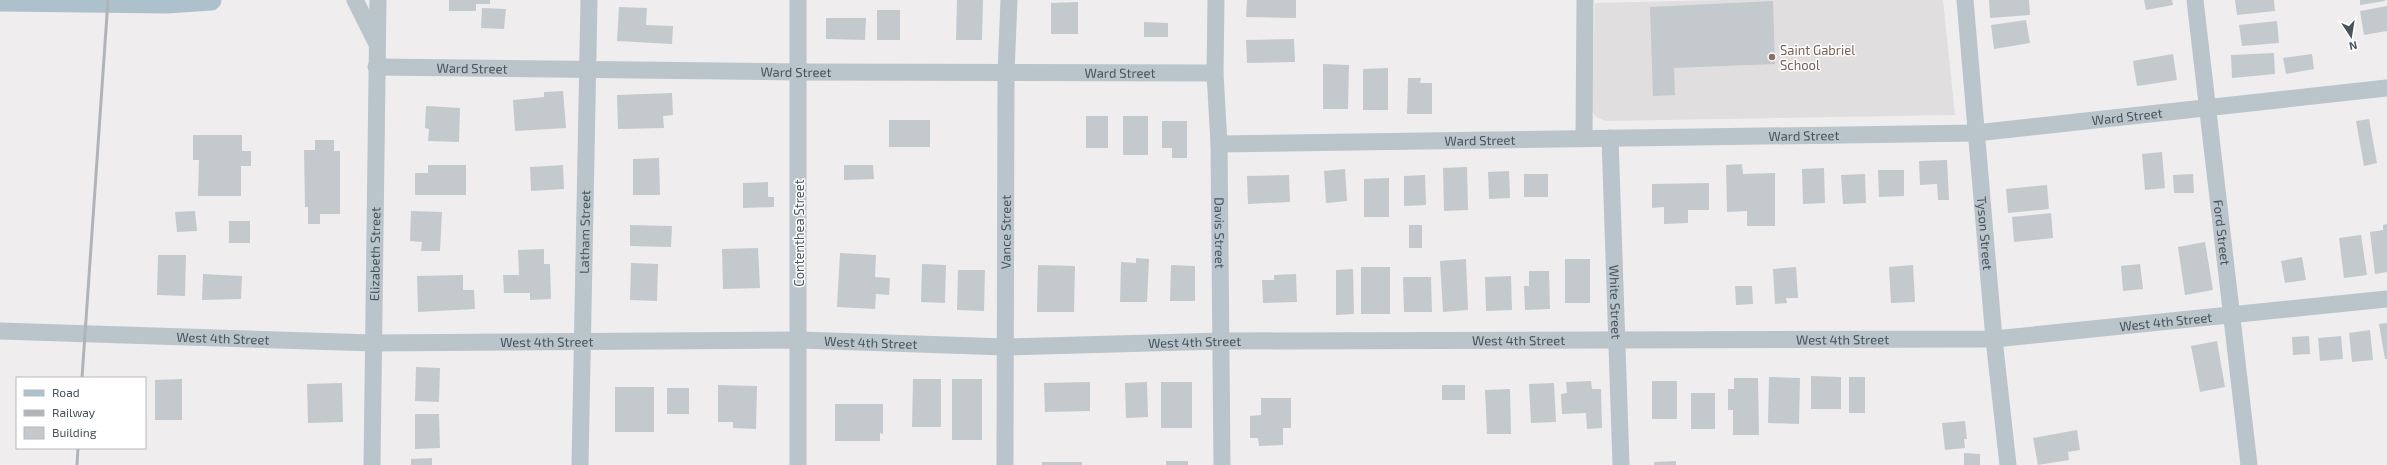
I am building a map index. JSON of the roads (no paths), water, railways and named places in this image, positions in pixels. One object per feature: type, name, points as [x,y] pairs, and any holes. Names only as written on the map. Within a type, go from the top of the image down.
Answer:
[{"type":"main road","points":[[0,1],[167,3],[211,0]]},
{"type":"street","name":"Elizabeth Street","points":[[355,0],[377,44]]},
{"type":"street","name":"Elizabeth Street","points":[[372,465],[378,0]]},
{"type":"street","name":"Latham Street","points":[[580,465],[589,68],[589,0]]},
{"type":"street","name":"Contenthea Street","points":[[798,0],[800,340],[798,465]]},
{"type":"street","name":"Vance Street","points":[[1005,465],[1006,73],[1009,0]]},
{"type":"street","name":"Davis Street","points":[[1216,0],[1215,73],[1219,144],[1222,465]]},
{"type":"street","points":[[1584,137],[1585,0]]},
{"type":"street","name":"Tyson Street","points":[[1965,0],[1994,339],[2008,465]]},
{"type":"street","name":"Ford Street","points":[[2195,0],[2209,108],[2248,465]]},
{"type":"street","name":"Ward Street","points":[[376,67],[589,68],[799,72],[1215,73]]},
{"type":"street","name":"Ward Street","points":[[1219,144],[1584,137],[1610,138],[1976,133],[2387,88]]},
{"type":"street","name":"White Street","points":[[1610,138],[1621,465]]},
{"type":"street","name":"West 4th Street","points":[[0,330],[373,343],[800,340],[1006,347],[1222,341],[1994,339],[2232,316],[2387,298]]},
{"type":"railway","points":[[82,377],[108,0]]},
{"type":"railway","points":[[77,465],[78,449]]},
{"type":"place","name":"Saint Gabriel School","points":[[1772,57]]}]
